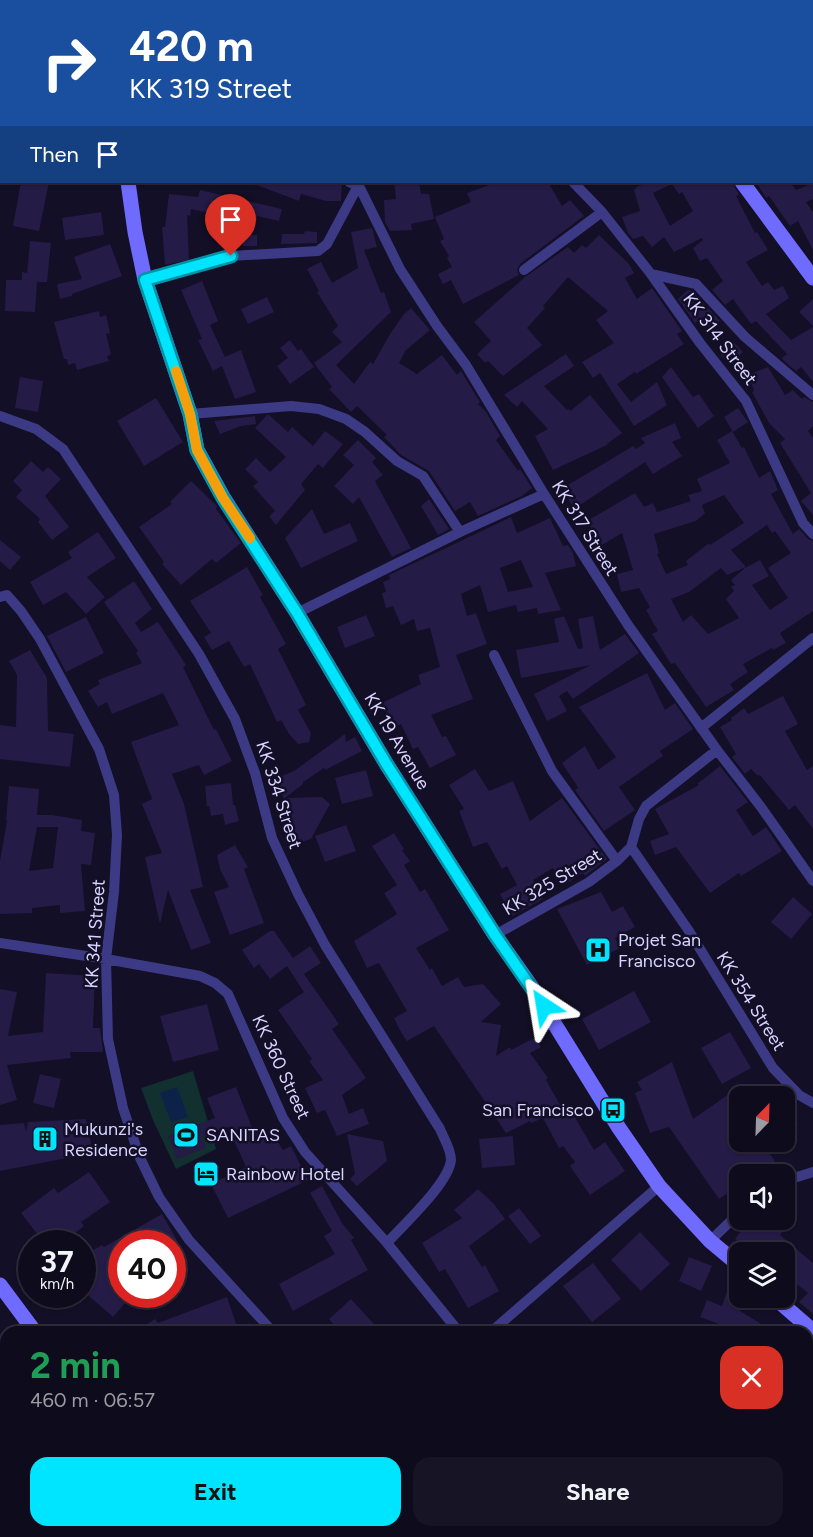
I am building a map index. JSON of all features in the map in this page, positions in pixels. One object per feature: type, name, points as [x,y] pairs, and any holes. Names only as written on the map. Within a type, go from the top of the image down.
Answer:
[{"type":"street","name":"KK 19 Avenue","points":[[128,183],[145,280],[190,414],[197,450],[223,498],[297,613],[387,765],[495,935],[531,986],[619,1128],[659,1186],[710,1240],[729,1256]]},
{"type":"street","points":[[145,280],[231,256],[318,251],[327,244],[356,183]]},
{"type":"street","name":"KK 317 Street","points":[[356,183],[400,269],[437,326],[466,365],[544,494],[628,625],[813,881]]},
{"type":"street","name":"KK 314 Street","points":[[574,183],[602,212],[651,274],[700,343],[746,401],[803,523],[813,534]]},
{"type":"street","points":[[743,183],[813,278]]},
{"type":"street","points":[[524,270],[602,212]]},
{"type":"street","points":[[651,274],[696,284],[745,337],[813,395]]},
{"type":"street","points":[[190,414],[291,406],[319,409],[346,420],[365,432],[397,462],[423,476],[460,531]]},
{"type":"street","name":"KK 334 Street","points":[[0,416],[36,429],[63,449],[199,654],[235,719],[255,772],[272,838],[298,894],[326,945],[440,1129],[449,1148],[451,1160],[440,1185],[387,1243]]},
{"type":"street","points":[[297,613],[460,531],[544,494]]},
{"type":"street","name":"KK 341 Street","points":[[0,597],[7,595],[40,639],[99,749],[114,795],[117,835],[114,892],[106,959],[108,1040],[123,1108],[140,1158],[159,1197],[189,1240],[268,1326]]},
{"type":"street","points":[[701,728],[813,638]]},
{"type":"street","points":[[494,656],[552,771],[617,861]]},
{"type":"street","points":[[631,848],[639,819],[646,806],[717,750]]},
{"type":"street","name":"KK 325 Street","points":[[495,935],[589,882],[631,848]]},
{"type":"street","name":"KK 354 Street","points":[[631,848],[688,931],[773,1068],[799,1095],[813,1103]]},
{"type":"street","name":"KK 360 Street","points":[[0,943],[200,976],[215,983],[228,994],[283,1118],[305,1152],[387,1243],[454,1326]]},
{"type":"street","points":[[795,1178],[813,1172]]},
{"type":"street","points":[[498,1326],[659,1186]]},
{"type":"street","points":[[710,1240],[729,1222]]},
{"type":"street","points":[[0,1285],[31,1326]]},
{"type":"street","points":[[787,1308],[807,1326]]},
{"type":"green space","name":"SANITAS","points":[[193,1071],[216,1149],[176,1169],[141,1088]]},
{"type":"water","points":[[177,1087],[188,1117],[171,1122],[160,1093]]},
{"type":"building","points":[[21,183],[49,183],[39,231],[13,226]]},
{"type":"building","points":[[252,183],[342,183],[341,201],[326,201],[301,194],[299,201]]},
{"type":"building","points":[[394,183],[419,183],[421,194],[429,194],[434,219],[411,224],[412,230],[390,231],[385,222],[384,200],[396,199]]},
{"type":"building","points":[[495,183],[549,183],[562,206],[570,200],[584,216],[520,264],[517,270],[519,275],[463,304],[451,280],[443,284],[438,274],[452,267],[447,258],[449,256],[440,241],[444,239],[435,217],[471,202],[467,193]]},
{"type":"building","points":[[652,183],[733,183],[739,195],[736,196],[755,233],[757,232],[768,250],[746,262],[762,286],[768,282],[774,290],[783,286],[789,298],[766,314],[791,340],[813,327],[813,382],[801,367],[796,371],[784,361],[782,358],[787,354],[756,321],[751,324],[733,299],[725,305],[712,290],[723,281],[707,258],[700,261],[693,248],[703,240],[702,238],[674,252],[664,237],[652,247],[643,236],[633,239],[622,217],[640,211],[634,190],[638,186]],"holes":[[[672,184],[679,194],[682,192],[693,211],[670,226],[653,193]]]},
{"type":"building","points":[[757,183],[791,183],[796,190],[813,183],[813,199],[806,202],[813,212],[813,250],[798,221],[790,226],[769,196],[766,198]]},
{"type":"building","points":[[200,190],[282,209],[279,221],[257,216],[257,221],[214,209],[213,214],[191,209],[190,216],[187,215],[189,260],[165,265],[162,227],[165,227],[169,194],[198,197]]},
{"type":"building","points":[[101,212],[104,235],[65,240],[62,218]]},
{"type":"building","points":[[372,228],[377,247],[364,250],[391,312],[336,365],[354,384],[370,362],[373,364],[390,334],[411,308],[430,330],[405,351],[399,363],[417,374],[442,355],[457,375],[461,371],[480,402],[478,404],[486,412],[500,436],[496,440],[532,488],[522,496],[478,516],[470,502],[455,511],[429,471],[401,455],[384,437],[387,435],[357,406],[351,412],[329,389],[332,387],[314,363],[342,342],[332,332],[338,326],[317,292],[319,291],[307,269],[321,262],[332,283],[358,268],[351,232]]},
{"type":"building","points":[[305,231],[317,232],[317,243],[281,244],[282,234],[304,234]]},
{"type":"building","points":[[243,235],[257,235],[257,246],[243,246]]},
{"type":"building","points":[[599,235],[629,264],[634,273],[625,278],[637,299],[652,288],[682,331],[677,334],[684,344],[617,384],[631,402],[657,382],[667,405],[634,426],[600,373],[593,378],[582,362],[614,343],[596,320],[608,311],[568,277],[527,328],[542,345],[503,376],[477,354],[491,341],[474,322],[525,277],[568,247],[574,253],[582,245],[586,248]]},
{"type":"building","points":[[30,241],[51,243],[47,282],[37,282],[35,312],[5,311],[6,280],[22,280],[22,272],[27,273]]},
{"type":"building","points":[[110,244],[122,276],[60,299],[57,284],[82,279],[74,257]]},
{"type":"building","points":[[202,281],[218,321],[210,325],[225,357],[241,350],[256,392],[235,399],[222,366],[213,371],[198,340],[202,339],[181,290]]},
{"type":"building","points":[[688,290],[692,291],[720,321],[709,330],[700,320],[695,323],[678,299]]},
{"type":"building","points":[[267,297],[274,312],[248,324],[241,309]]},
{"type":"building","points":[[813,299],[813,326],[799,312]]},
{"type":"building","points":[[99,311],[100,317],[106,315],[110,333],[106,334],[111,354],[107,357],[109,361],[77,370],[75,363],[68,365],[67,359],[64,359],[54,322]]},
{"type":"building","points":[[290,340],[298,351],[301,349],[314,367],[290,384],[277,366],[288,358],[280,348]]},
{"type":"building","points":[[733,341],[743,352],[730,364],[720,354]]},
{"type":"building","points":[[566,354],[574,366],[544,386],[570,411],[590,395],[622,433],[607,445],[553,470],[535,436],[548,429],[522,401],[517,407],[504,395]]},
{"type":"building","points":[[671,367],[693,397],[699,394],[714,416],[698,428],[662,377]]},
{"type":"building","points":[[768,367],[785,395],[793,390],[802,399],[804,397],[813,402],[813,426],[808,431],[813,438],[813,515],[801,501],[811,493],[780,443],[785,439],[769,423],[752,392],[754,391],[748,375]]},
{"type":"building","points":[[20,377],[43,381],[38,412],[15,408]]},
{"type":"building","points":[[156,398],[183,442],[144,466],[117,421]]},
{"type":"building","points":[[738,408],[748,422],[733,432],[724,417]]},
{"type":"building","points":[[267,415],[288,432],[292,427],[313,446],[325,431],[343,444],[323,468],[318,464],[301,484],[305,490],[276,525],[269,516],[275,511],[253,486],[258,482],[245,469],[256,458],[270,472],[286,457],[255,428]]},
{"type":"building","points":[[255,416],[256,424],[241,426],[220,434],[214,421]]},
{"type":"building","points":[[675,423],[681,438],[672,442],[682,456],[653,474],[645,462],[574,509],[565,493],[571,489],[568,485],[633,446],[636,449],[645,443],[641,438]]},
{"type":"building","points":[[732,431],[742,448],[744,447],[759,478],[770,471],[778,490],[771,494],[793,534],[799,529],[813,541],[813,611],[780,633],[786,643],[743,664],[748,672],[730,684],[734,690],[706,707],[675,663],[671,664],[652,634],[658,631],[646,610],[650,607],[639,588],[621,592],[617,574],[633,570],[622,533],[602,545],[587,521],[635,493],[644,507],[653,503],[657,512],[691,501],[688,495],[702,491],[697,479],[730,463],[717,440]],"holes":[[[724,495],[744,523],[710,545],[709,543],[686,561],[688,565],[666,574],[657,554],[659,553],[654,534],[696,521],[705,513],[702,505]],[[767,525],[772,533],[775,531],[791,553],[768,568],[788,598],[770,610],[752,585],[769,576],[760,560],[745,568],[731,580],[735,585],[731,587],[734,591],[726,599],[739,618],[708,634],[691,615],[683,622],[671,599],[689,592],[721,568],[727,575],[746,567],[731,550]]]},
{"type":"building","points":[[358,440],[376,458],[372,462],[383,475],[375,481],[411,548],[392,557],[359,497],[353,504],[334,486],[354,465],[343,455]]},
{"type":"building","points":[[31,461],[43,472],[48,467],[61,479],[45,496],[69,527],[52,540],[38,522],[40,519],[16,497],[22,490],[13,481]]},
{"type":"building","points":[[191,481],[217,506],[216,509],[241,543],[216,563],[212,559],[181,585],[162,564],[164,562],[139,527],[172,504],[170,502]]},
{"type":"building","points":[[429,499],[449,529],[438,535],[421,506]]},
{"type":"building","points":[[312,509],[324,534],[350,523],[358,541],[301,568],[285,538]]},
{"type":"building","points":[[511,517],[517,533],[550,518],[563,546],[568,545],[573,553],[576,566],[545,573],[561,610],[538,614],[537,608],[518,612],[516,605],[488,612],[480,585],[461,594],[467,616],[476,613],[487,644],[456,655],[473,699],[431,715],[442,737],[446,736],[456,755],[430,768],[418,747],[413,749],[401,724],[394,728],[382,703],[421,684],[418,675],[440,667],[430,628],[417,631],[414,619],[401,625],[393,606],[386,608],[382,593],[386,592],[383,582],[390,579],[389,575]],"holes":[[[521,560],[533,587],[508,592],[500,568]]]},
{"type":"building","points":[[98,532],[116,558],[87,577],[105,597],[86,614],[66,592],[43,605],[30,582],[72,558],[68,552]]},
{"type":"building","points":[[0,540],[21,557],[10,570],[0,561]]},
{"type":"building","points":[[247,567],[263,595],[260,597],[286,644],[278,649],[306,705],[298,710],[311,733],[309,742],[298,744],[281,720],[277,722],[250,664],[244,667],[229,641],[212,650],[204,637],[211,633],[190,601]]},
{"type":"building","points":[[134,581],[152,609],[135,623],[141,632],[158,622],[186,665],[183,667],[232,761],[204,775],[199,765],[172,774],[184,804],[203,887],[190,890],[211,943],[191,950],[168,890],[160,924],[145,857],[162,853],[142,804],[152,799],[131,742],[179,725],[163,693],[112,714],[107,702],[98,707],[88,691],[100,684],[98,680],[142,663],[136,653],[138,651],[104,602]]},
{"type":"building","points":[[366,615],[375,636],[345,648],[337,627]]},
{"type":"building","points":[[564,616],[578,649],[583,648],[578,619],[593,616],[600,650],[625,634],[639,653],[573,699],[567,691],[559,696],[567,711],[547,721],[534,694],[591,665],[521,678],[516,650],[559,642],[554,619]]},
{"type":"building","points":[[86,617],[104,653],[66,672],[47,636]]},
{"type":"building","points":[[30,650],[47,678],[48,731],[74,734],[70,767],[0,759],[0,725],[16,727],[17,675],[9,661]]},
{"type":"building","points":[[647,673],[665,710],[675,703],[693,729],[660,751],[663,756],[619,787],[635,810],[604,831],[575,790],[578,788],[562,763],[585,746],[598,770],[616,757],[579,707]]},
{"type":"building","points":[[783,696],[798,724],[785,731],[807,770],[813,766],[813,829],[795,805],[789,810],[760,775],[758,776],[751,769],[745,774],[732,757],[736,754],[720,727],[732,720],[731,718],[744,708],[748,714]]},
{"type":"building","points":[[345,734],[346,742],[355,737],[362,751],[325,770],[324,768],[285,798],[322,797],[330,804],[311,839],[298,843],[277,778],[294,771]]},
{"type":"building","points":[[720,766],[748,802],[736,810],[753,836],[766,827],[782,851],[741,876],[739,873],[710,893],[676,847],[655,855],[650,841],[669,834],[655,809],[699,785],[697,784]]},
{"type":"building","points":[[475,769],[489,791],[513,781],[530,821],[562,798],[607,859],[585,876],[583,873],[566,884],[553,868],[533,880],[543,899],[512,916],[500,894],[517,885],[507,866],[502,869],[487,842],[473,847],[459,811],[464,809],[449,785]]},
{"type":"building","points":[[366,770],[373,796],[342,804],[335,778]]},
{"type":"building","points":[[231,783],[233,805],[235,805],[239,821],[225,825],[223,814],[211,816],[209,806],[207,807],[205,786]]},
{"type":"building","points":[[9,786],[39,789],[37,815],[82,820],[81,831],[95,833],[91,865],[81,864],[85,911],[60,913],[60,905],[32,908],[32,913],[0,914],[0,861]],"holes":[[[37,827],[58,827],[53,868],[29,871]]]},
{"type":"building","points":[[346,825],[356,851],[325,862],[315,836]]},
{"type":"building","points":[[394,833],[410,861],[404,865],[420,892],[425,889],[449,930],[416,948],[430,970],[432,968],[442,986],[458,977],[464,987],[483,984],[501,1004],[481,1022],[501,1025],[496,1056],[510,1047],[511,1050],[536,1037],[541,1047],[530,1053],[548,1078],[546,1080],[564,1112],[570,1109],[594,1150],[605,1142],[625,1171],[590,1195],[570,1166],[575,1162],[563,1146],[559,1148],[543,1118],[531,1123],[530,1121],[506,1133],[434,1026],[407,1041],[401,1032],[394,1018],[407,1011],[379,963],[367,968],[354,941],[397,914],[384,893],[397,885],[372,846]]},
{"type":"building","points":[[235,845],[248,867],[244,869],[264,923],[230,935],[214,892],[229,887],[220,869],[217,855]]},
{"type":"building","points":[[601,892],[612,912],[623,906],[635,927],[615,938],[620,948],[587,965],[557,909]]},
{"type":"building","points":[[793,897],[812,914],[791,939],[771,922]]},
{"type":"building","points":[[270,931],[274,931],[293,958],[310,946],[321,963],[304,974],[339,1024],[332,1029],[366,1078],[342,1095],[349,1114],[363,1108],[369,1124],[337,1136],[325,1110],[317,1113],[305,1088],[323,1080],[309,1061],[312,1059],[278,1010],[304,992],[287,966],[270,979],[259,964],[254,968],[242,950]]},
{"type":"building","points":[[46,973],[95,976],[93,1028],[100,1028],[103,1052],[70,1052],[71,1058],[7,1065],[17,1100],[0,1105],[0,989],[17,992],[8,1036],[43,1032]]},
{"type":"building","points":[[634,991],[651,1022],[599,1050],[582,1019]]},
{"type":"building","points":[[207,1004],[219,1050],[173,1062],[160,1016]]},
{"type":"building","points":[[730,1032],[751,1068],[722,1084],[701,1048]]},
{"type":"building","points":[[672,1062],[693,1119],[729,1094],[729,1152],[768,1152],[775,1161],[770,1164],[729,1164],[729,1192],[719,1199],[669,1127],[650,1133],[635,1093],[642,1090],[637,1082]]},
{"type":"building","points":[[40,1074],[61,1079],[54,1108],[33,1103]]},
{"type":"building","points":[[236,1087],[253,1130],[255,1129],[260,1141],[272,1133],[283,1150],[291,1146],[308,1180],[228,1218],[211,1184],[246,1167],[228,1127],[202,1137],[206,1148],[177,1159],[168,1136],[215,1118],[207,1098]]},
{"type":"building","name":"Mukunzi's Residence","points":[[86,1119],[93,1153],[0,1171],[0,1125],[24,1123],[26,1132],[28,1122]]},
{"type":"building","points":[[347,1134],[383,1141],[387,1161],[357,1186],[350,1179],[355,1174]]},
{"type":"building","points":[[513,1136],[515,1165],[482,1168],[479,1139]]},
{"type":"building","points":[[89,1172],[110,1202],[81,1222],[84,1226],[79,1230],[34,1230],[21,1213],[54,1188],[58,1193]]},
{"type":"building","points":[[322,1186],[342,1223],[354,1238],[351,1240],[368,1270],[293,1311],[279,1284],[335,1254],[324,1236],[332,1231],[310,1193]]},
{"type":"building","points":[[478,1189],[494,1204],[505,1219],[469,1246],[482,1267],[485,1265],[499,1291],[468,1308],[445,1269],[439,1272],[422,1243],[462,1218],[454,1210]]},
{"type":"building","points":[[519,1208],[541,1236],[530,1244],[508,1216]]},
{"type":"building","points":[[162,1214],[171,1230],[134,1230]]},
{"type":"building","points":[[742,1230],[784,1230],[780,1235],[788,1242],[739,1242],[735,1239]]},
{"type":"building","points":[[640,1232],[670,1264],[641,1291],[611,1260]]},
{"type":"building","points":[[102,1245],[104,1247],[108,1245],[108,1308],[121,1308],[113,1317],[96,1302],[96,1248]]},
{"type":"building","points":[[795,1248],[813,1263],[813,1314],[799,1302],[808,1293],[795,1283]]},
{"type":"building","points":[[689,1257],[712,1266],[701,1291],[679,1281]]},
{"type":"building","points":[[593,1263],[621,1299],[592,1322],[563,1286]]},
{"type":"building","points":[[729,1285],[729,1308],[741,1308],[740,1311],[764,1326],[725,1326],[700,1317],[707,1300],[722,1306]]},
{"type":"building","points":[[227,1297],[237,1326],[144,1326],[155,1319],[158,1323]]},
{"type":"building","points":[[351,1299],[376,1326],[335,1326],[329,1319]]},
{"type":"slow traffic","points":[[176,371],[190,414],[197,450],[223,498],[250,538]]},
{"type":"place","name":"Projet San Francisco","points":[[598,950]]},
{"type":"place","name":"San Francisco","points":[[613,1110]]},
{"type":"place","name":"SANITAS","points":[[186,1135]]},
{"type":"place","name":"Mukunzi's Residence","points":[[45,1139]]},
{"type":"place","name":"Rainbow Hotel","points":[[206,1174]]},
{"type":"route","points":[[231,256],[145,280],[190,414],[197,450],[223,498],[297,613],[387,765],[495,935],[544,1006]]}]
